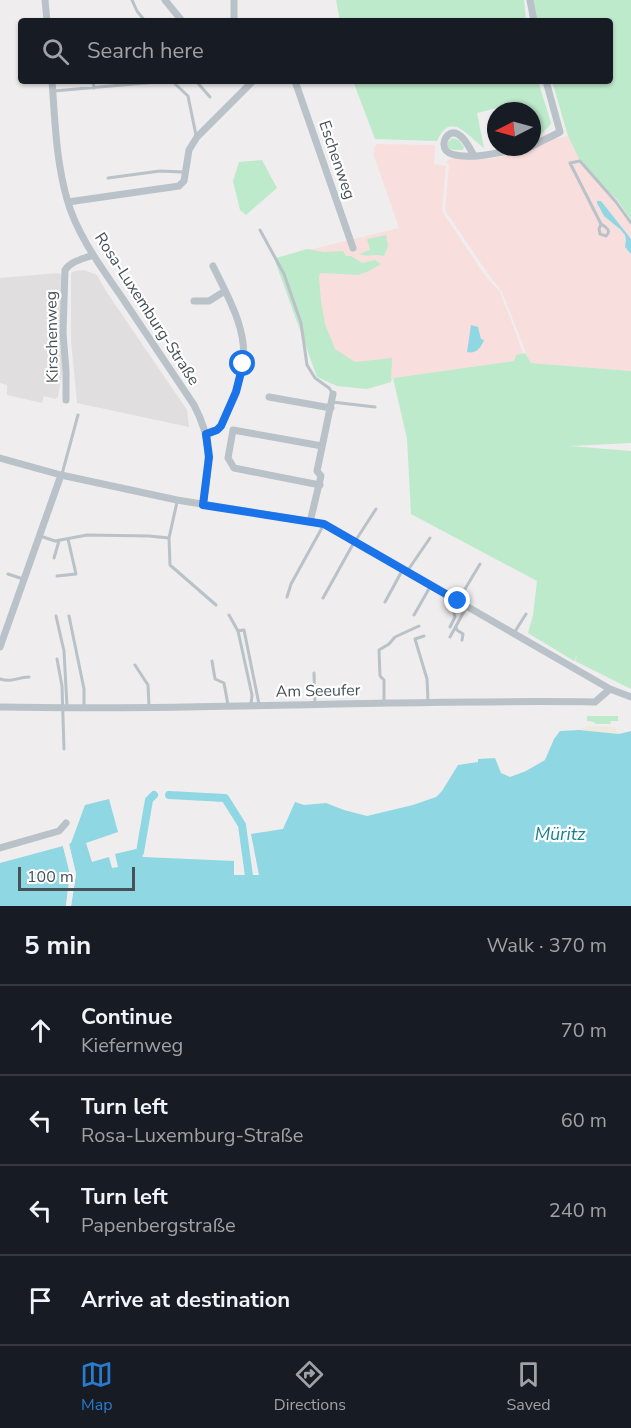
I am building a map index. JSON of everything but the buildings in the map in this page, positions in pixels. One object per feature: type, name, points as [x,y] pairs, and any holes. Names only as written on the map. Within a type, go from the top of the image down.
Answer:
[{"type":"street","points":[[45,0],[47,18]]},
{"type":"street","points":[[165,0],[180,18]]},
{"type":"street","points":[[234,0],[234,18]]},
{"type":"street","points":[[530,0],[533,18]]},
{"type":"street","name":"Rosa-Luxemburg-Straße","points":[[52,84],[58,152],[68,202],[78,226],[93,255],[200,416],[206,434],[209,457],[203,505]]},
{"type":"street","points":[[68,202],[179,186],[184,181],[189,150],[197,137],[250,84]]},
{"type":"street","name":"Eschenweg","points":[[296,84],[353,248]]},
{"type":"street","points":[[541,142],[560,132],[547,84]]},
{"type":"street","points":[[474,156],[487,156]]},
{"type":"street","name":"Kirschenweg","points":[[66,400],[63,333],[65,270],[68,265],[93,255]]},
{"type":"street","points":[[206,434],[221,426],[236,392],[244,353],[242,333],[235,313],[213,266]]},
{"type":"street","points":[[194,301],[209,301],[225,291]]},
{"type":"street","points":[[269,397],[332,401],[316,471],[321,476],[320,485],[310,522]]},
{"type":"street","points":[[320,485],[234,468],[228,458],[232,430],[322,446]]},
{"type":"street","points":[[0,458],[61,475],[177,500],[324,524],[610,689],[631,697]]},
{"type":"street","points":[[0,647],[61,475]]},
{"type":"street","name":"Am Seeufer","points":[[0,707],[65,709],[595,702],[610,689]]},
{"type":"street","points":[[0,848],[59,831],[66,823]]},
{"type":"lane","points":[[132,0],[143,18]]},
{"type":"lane","points":[[93,84],[94,88]]},
{"type":"lane","points":[[52,91],[141,84]]},
{"type":"lane","points":[[174,84],[188,96],[194,133],[197,137]]},
{"type":"lane","points":[[199,84],[210,97]]},
{"type":"lane","points":[[601,224],[570,163],[580,161],[631,223]]},
{"type":"lane","points":[[108,178],[160,171],[185,172]]},
{"type":"lane","points":[[260,230],[284,274],[301,323],[307,365],[315,378],[329,388],[332,401],[375,407]]},
{"type":"lane","points":[[61,475],[78,415]]},
{"type":"lane","points":[[177,500],[169,538],[170,565],[216,605]]},
{"type":"lane","points":[[323,598],[376,509]]},
{"type":"lane","points":[[287,597],[291,584],[324,524]]},
{"type":"lane","points":[[40,536],[59,541],[87,535],[169,538]]},
{"type":"lane","points":[[385,602],[430,538]]},
{"type":"lane","points":[[57,576],[76,574],[68,539]]},
{"type":"lane","points":[[54,558],[59,541]]},
{"type":"lane","points":[[450,637],[456,627],[462,603],[480,564]]},
{"type":"lane","points":[[8,574],[25,580]]},
{"type":"lane","points":[[414,615],[431,585]]},
{"type":"lane","points":[[450,627],[454,613],[462,603]]},
{"type":"lane","points":[[514,634],[526,614]]},
{"type":"lane","points":[[229,615],[238,631],[255,706]]},
{"type":"lane","points":[[56,616],[64,651],[64,748]]},
{"type":"lane","points":[[69,616],[84,688],[85,708]]},
{"type":"lane","points":[[384,703],[384,680],[380,676],[379,650],[395,637],[419,626]]},
{"type":"lane","points":[[456,627],[463,634],[462,640]]},
{"type":"lane","points":[[238,631],[244,630],[255,706]]},
{"type":"lane","points":[[424,636],[415,639],[427,679],[428,703]]},
{"type":"lane","points":[[57,659],[65,709]]},
{"type":"lane","points":[[212,661],[215,679],[224,683],[228,706]]},
{"type":"lane","points":[[135,665],[148,685],[149,708]]},
{"type":"lane","points":[[314,673],[315,705]]},
{"type":"lane","points":[[0,679],[8,682],[21,677],[29,677]]},
{"type":"shaded area","points":[[568,136],[580,161],[631,225],[631,371],[530,363],[502,292],[445,210],[449,164],[446,163],[449,159],[541,156],[541,146],[551,139]]},
{"type":"shaded area","points":[[377,144],[434,145],[434,164],[446,166],[442,211],[484,274],[500,292],[523,354],[516,355],[514,361],[393,378],[391,382],[367,389],[337,386],[276,258],[399,228],[373,153]]},
{"type":"shaded area","points":[[84,270],[97,275],[187,410],[189,427],[77,403],[71,340],[71,273]]},
{"type":"shaded area","points":[[58,273],[62,275],[63,366],[58,397],[55,399],[44,396],[42,403],[7,395],[7,385],[0,383],[0,278]]},
{"type":"green space","points":[[336,0],[524,0],[526,18],[339,18]]},
{"type":"green space","points":[[531,0],[631,0],[631,220],[618,201],[580,161],[568,136],[553,84],[613,84],[613,18],[534,18]]},
{"type":"green space","points":[[354,84],[539,84],[551,123],[541,133],[541,102],[487,102],[487,110],[477,113],[484,148],[454,126],[442,132],[437,141],[375,139]]},
{"type":"green space","points":[[452,138],[459,140],[464,147],[463,150],[448,148],[448,142]]},
{"type":"green space","points":[[262,160],[277,188],[246,215],[240,210],[233,181],[239,162]]},
{"type":"green space","points":[[386,235],[388,246],[384,256],[359,254],[370,250],[367,239]]},
{"type":"green space","points":[[307,249],[324,252],[343,251],[346,256],[351,256],[362,263],[375,260],[381,264],[358,275],[320,273],[321,301],[325,324],[335,349],[355,362],[392,358],[391,382],[367,389],[337,386],[317,377],[275,261],[276,258]]},
{"type":"green space","points":[[525,353],[531,363],[631,371],[631,443],[570,446],[631,451],[631,689],[575,661],[578,654],[574,661],[528,633],[533,615],[537,581],[411,514],[407,439],[393,378],[514,361],[516,355]]},
{"type":"green space","points":[[587,716],[618,716],[618,721],[611,721],[610,724],[596,724],[587,721]]},
{"type":"sand","points":[[589,726],[614,727],[619,734],[579,730]]},
{"type":"water","points":[[597,201],[601,201],[631,239],[631,254],[625,247],[625,235],[604,216]]},
{"type":"water","points":[[471,325],[478,327],[481,339],[484,340],[478,350],[467,352]]},
{"type":"water","name":"Müritz","points":[[579,730],[619,734],[631,731],[631,906],[71,906],[76,874],[69,844],[85,805],[109,799],[118,832],[86,843],[92,862],[109,857],[112,868],[118,867],[115,854],[136,849],[143,857],[234,861],[234,875],[259,875],[251,834],[283,829],[295,802],[304,805],[326,803],[367,816],[413,805],[436,797],[458,765],[478,762],[478,759],[495,758],[501,773],[510,777],[545,760],[560,731]]},
{"type":"water","points":[[63,846],[70,874],[66,906],[0,906],[0,863]]},
{"type":"pier","points":[[69,844],[76,874],[71,906],[66,906],[70,874],[63,846]]},
{"type":"waterway","points":[[140,852],[149,800],[154,795]]},
{"type":"waterway","points":[[169,795],[225,798],[242,825],[249,876]]},
{"type":"route","points":[[243,364],[236,392],[221,426],[206,434],[209,457],[203,505],[324,524],[458,601]]}]
